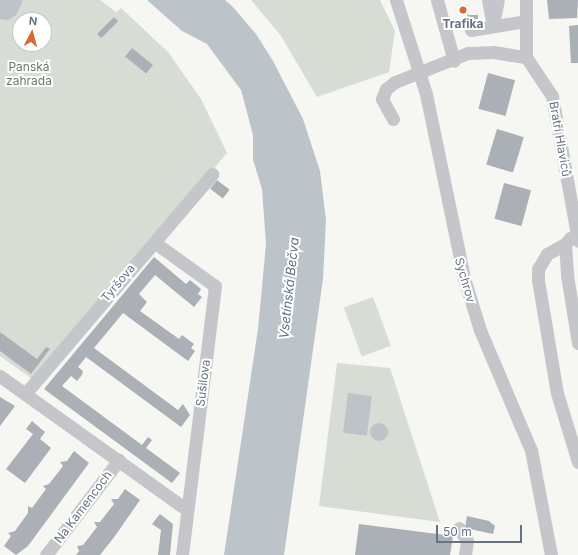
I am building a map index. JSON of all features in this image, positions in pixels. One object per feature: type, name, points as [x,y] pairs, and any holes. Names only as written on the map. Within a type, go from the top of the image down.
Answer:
[{"type":"street","name":"Sychrov","points":[[396,0],[421,73],[464,278],[480,330],[531,450],[551,555]]},
{"type":"street","points":[[437,0],[454,61]]},
{"type":"street","points":[[488,0],[494,25]]},
{"type":"street","points":[[494,25],[498,0]]},
{"type":"street","points":[[392,119],[382,104],[386,89],[473,52],[526,57],[526,0]]},
{"type":"street","points":[[471,30],[494,25],[526,21]]},
{"type":"street","name":"Bratří Hlaviců","points":[[526,57],[552,96],[573,238],[578,343]]},
{"type":"street","name":"Tyršova","points":[[25,394],[212,174]]},
{"type":"street","points":[[573,238],[547,254],[538,269],[538,280],[557,393],[578,462]]},
{"type":"street","name":"Sušilova","points":[[154,242],[215,286],[186,509],[182,555]]},
{"type":"street","points":[[0,376],[186,509]]},
{"type":"street","name":"Na Kamencoch","points":[[46,555],[119,460]]},
{"type":"street","points":[[459,528],[467,541],[464,555]]},
{"type":"green space","name":"Panská zahrada","points":[[0,0],[100,0],[116,12],[121,8],[168,52],[201,99],[227,153],[35,381],[0,356]]},
{"type":"green space","points":[[251,0],[380,0],[395,31],[389,72],[317,97],[281,36]]},
{"type":"green space","points":[[373,297],[391,346],[362,356],[344,308]]},
{"type":"green space","points":[[337,363],[390,368],[440,522],[319,506]]},
{"type":"water","points":[[0,0],[23,0],[17,12],[12,12],[12,18],[8,20],[0,19]]},
{"type":"water","name":"Vsetínská Bečva","points":[[147,0],[225,0],[232,6],[256,34],[273,61],[303,119],[320,171],[326,220],[323,279],[284,555],[224,555],[258,329],[266,244],[262,189],[253,160],[253,135],[241,90],[207,44],[182,31]]},
{"type":"water","points":[[348,393],[372,396],[367,436],[343,433]]},
{"type":"water","points":[[379,423],[385,426],[388,432],[385,438],[379,441],[373,438],[370,432],[373,426]]},
{"type":"building","points":[[547,0],[578,0],[577,18],[549,19]]},
{"type":"building","name":"Trafika","points":[[467,5],[468,14],[460,15],[459,6]]},
{"type":"building","points":[[467,15],[478,15],[478,23],[467,23]]},
{"type":"building","points":[[114,17],[118,21],[101,38],[97,34]]},
{"type":"building","points":[[578,25],[578,63],[571,63],[569,26]]},
{"type":"building","points":[[132,48],[153,65],[146,74],[125,57]]},
{"type":"building","points":[[488,73],[515,80],[505,116],[478,109]]},
{"type":"building","points":[[497,129],[524,137],[513,173],[486,164]]},
{"type":"building","points":[[217,180],[230,190],[223,199],[210,189]]},
{"type":"building","points":[[504,183],[531,190],[521,226],[494,219]]},
{"type":"building","points":[[154,257],[186,284],[190,280],[201,289],[198,294],[202,297],[194,307],[155,275],[139,294],[147,302],[140,311],[179,339],[182,335],[194,344],[191,348],[195,351],[188,361],[123,313],[94,348],[178,410],[183,404],[190,415],[181,427],[86,357],[78,367],[83,371],[82,375],[77,381],[71,376],[62,386],[142,445],[148,437],[152,440],[146,448],[180,473],[172,483],[44,389]]},
{"type":"building","points":[[0,332],[37,359],[46,347],[50,349],[31,374],[0,351]]},
{"type":"building","points":[[0,397],[15,406],[0,426]]},
{"type":"building","points":[[32,421],[45,432],[40,439],[51,448],[25,483],[6,469],[33,434],[26,429]]},
{"type":"building","points":[[74,451],[89,463],[28,546],[16,555],[4,546],[11,536],[8,533],[15,531],[28,513],[28,506],[32,508],[46,489],[43,486],[49,484],[63,466],[60,462],[67,461]]},
{"type":"building","points":[[125,489],[140,500],[115,536],[100,555],[76,555],[79,551],[77,546],[83,545],[97,527],[94,522],[100,522],[114,504],[111,499],[118,499]]},
{"type":"building","points":[[160,514],[173,524],[170,555],[158,555],[161,530],[152,524]]},
{"type":"building","points":[[467,516],[489,521],[495,526],[493,534],[465,528]]},
{"type":"building","points":[[359,524],[453,536],[450,555],[355,555]]},
{"type":"place","name":"Trafika","points":[[463,10]]}]
